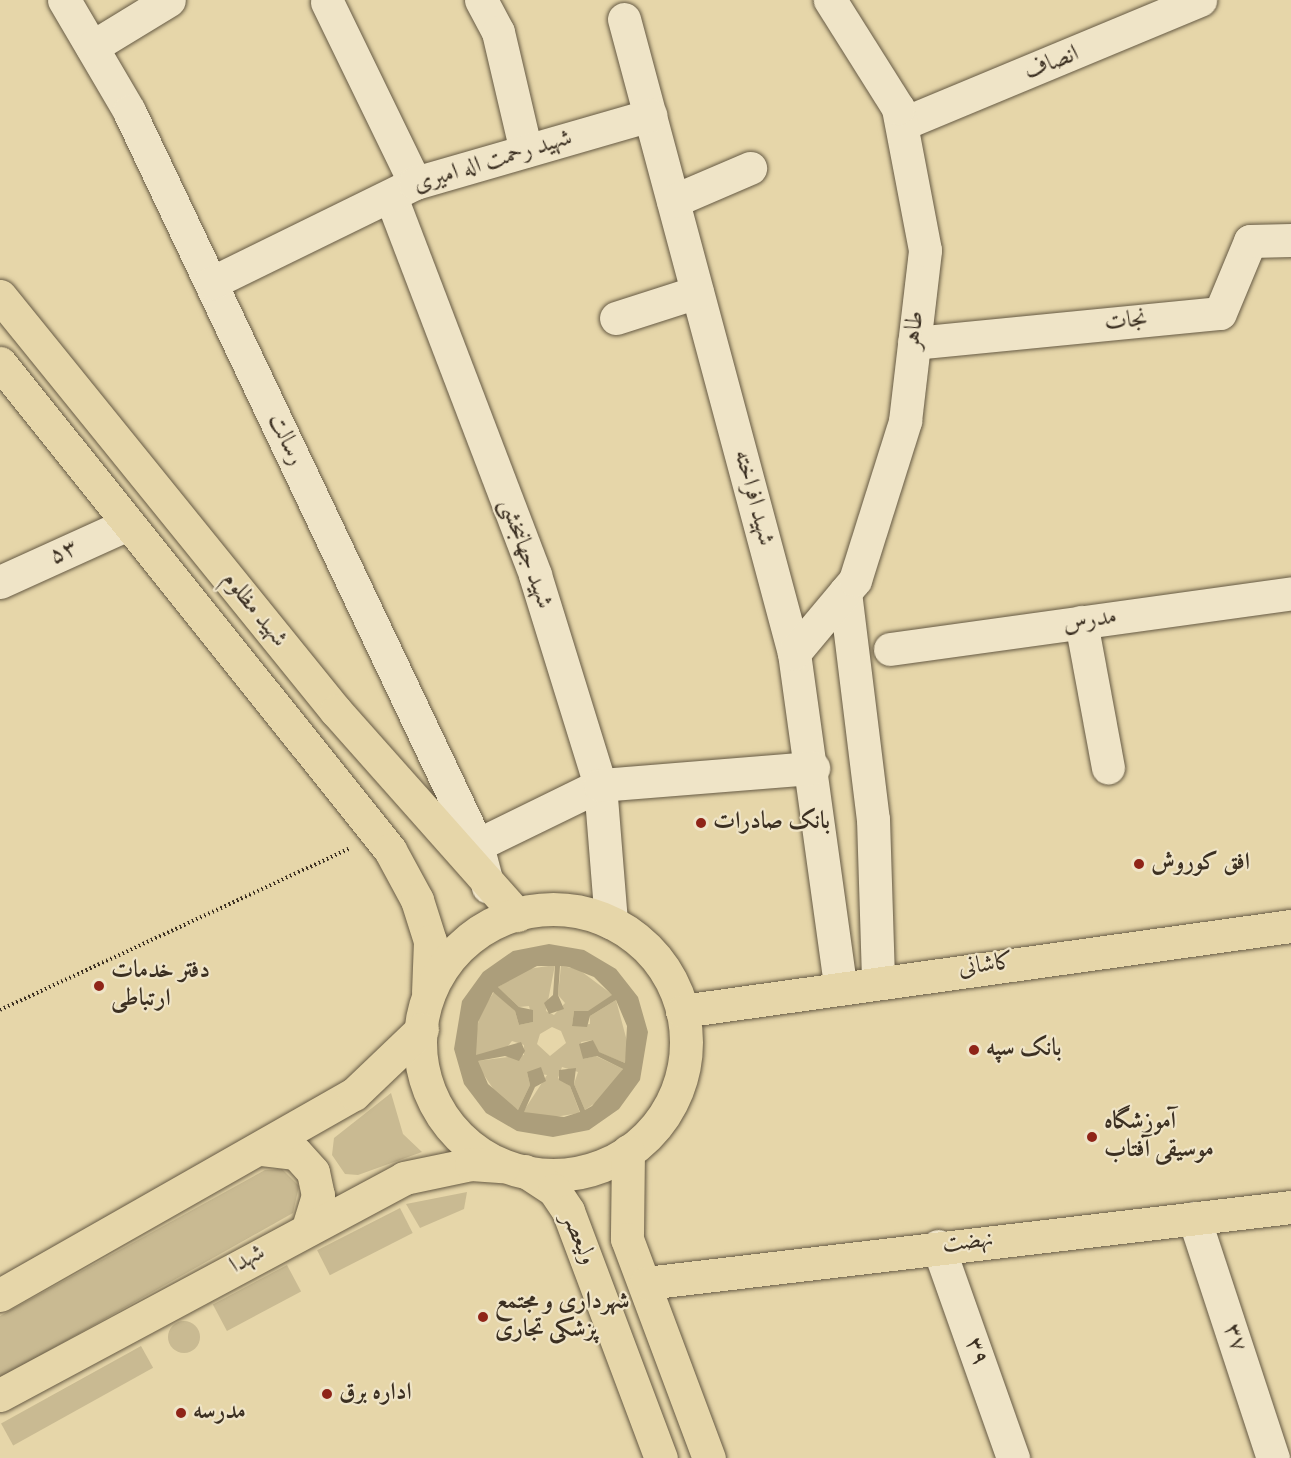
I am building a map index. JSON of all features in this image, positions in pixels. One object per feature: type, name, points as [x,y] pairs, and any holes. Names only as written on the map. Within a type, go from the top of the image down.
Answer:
[{"type":"main road","name":"شهید مظلوم","points":[[0,296],[62,375],[488,887],[517,915]]},
{"type":"main road","name":"شهید مظلوم","points":[[0,363],[378,835],[417,900],[430,941],[424,1015]]},
{"type":"main road","points":[[28,399],[62,375]]},
{"type":"main road","points":[[0,1295],[262,1149],[354,1094],[424,1015],[461,947],[487,927],[517,915],[570,911],[611,923]]},
{"type":"main road","name":"شهدا","points":[[0,1395],[308,1227],[404,1178],[471,1164],[573,1173],[628,1151],[654,1129],[678,1090],[687,1045],[682,1011],[657,959],[611,923]]},
{"type":"main road","name":"کاشانی","points":[[682,1011],[840,985],[1291,926]]},
{"type":"main road","name":"ولیعصر","points":[[424,1015],[424,1072],[441,1112],[470,1145],[554,1190],[568,1211],[662,1458]]},
{"type":"main road","points":[[262,1149],[296,1153],[313,1172],[318,1195],[308,1227]]},
{"type":"main road","name":"ولیعصر","points":[[628,1151],[627,1239],[646,1283],[709,1458]]},
{"type":"main road","name":"نهضت","points":[[646,1283],[938,1246],[1291,1207]]},
{"type":"street","name":"رسالت","points":[[64,0],[129,111],[477,845],[488,887]]},
{"type":"street","points":[[92,47],[169,0]]},
{"type":"street","points":[[481,0],[498,32],[526,151]]},
{"type":"street","name":"طاهر","points":[[794,652],[855,580],[905,421],[925,250],[898,108],[830,0]]},
{"type":"street","name":"انصاف","points":[[902,124],[1200,0]]},
{"type":"street","name":"شهید جهانبخشی","points":[[327,2],[403,190],[535,575],[600,785],[611,923]]},
{"type":"street","name":"شهید افراخته","points":[[624,19],[794,652],[813,768],[840,985]]},
{"type":"street","name":"شهید رحمت اله امیری","points":[[211,283],[403,190],[650,115]]},
{"type":"street","points":[[673,201],[750,168]]},
{"type":"street","name":"نجات","points":[[914,343],[1220,313],[1250,240],[1291,240]]},
{"type":"street","points":[[616,318],[697,292]]},
{"type":"street","name":"۵۳","points":[[0,582],[128,525]]},
{"type":"street","points":[[845,592],[873,819],[878,980]]},
{"type":"street","name":"مدرس","points":[[890,649],[1291,593]]},
{"type":"street","points":[[1081,622],[1108,768]]},
{"type":"street","points":[[477,845],[600,785],[813,768]]},
{"type":"street","name":"۳۷","points":[[1194,1218],[1274,1458]]},
{"type":"street","name":"۳۹","points":[[938,1246],[1013,1458]]},
{"type":"path","points":[[0,1010],[378,835]]},
{"type":"shaded area","points":[[549,944],[584,950],[616,969],[638,997],[648,1032],[640,1080],[619,1109],[589,1130],[553,1137],[517,1131],[486,1113],[464,1084],[454,1049],[462,1001],[483,972],[513,951]],"holes":[[[537,966],[555,966],[553,995],[544,1003],[549,1014],[564,1009],[558,995],[560,966],[569,967],[594,977],[612,995],[588,1011],[574,1011],[572,1026],[587,1027],[590,1016],[616,1000],[627,1026],[625,1063],[599,1052],[593,1040],[579,1044],[583,1059],[597,1056],[623,1069],[592,1106],[585,1110],[574,1084],[576,1068],[559,1070],[559,1080],[570,1086],[580,1112],[564,1117],[524,1112],[535,1087],[546,1081],[541,1067],[527,1072],[530,1085],[518,1110],[488,1084],[478,1061],[505,1056],[519,1061],[525,1051],[521,1042],[476,1055],[478,1022],[493,992],[515,1011],[519,1025],[533,1022],[533,1010],[519,1007],[498,987]]]},
{"type":"shaded area","points":[[555,965],[546,1011],[554,1015],[565,1003],[558,995],[561,966],[578,969],[613,995],[588,1012],[574,1011],[572,1026],[590,1024],[590,1016],[616,1000],[628,1045],[625,1063],[598,1052],[593,1040],[581,1042],[583,1059],[596,1056],[623,1069],[605,1096],[585,1110],[574,1084],[578,1072],[562,1067],[558,1078],[570,1086],[580,1113],[548,1118],[523,1112],[547,1075],[527,1072],[530,1085],[518,1110],[498,1096],[477,1061],[524,1055],[524,1045],[512,1041],[504,1051],[476,1056],[475,1039],[480,1013],[494,992],[515,1011],[519,1025],[533,1022],[529,1006],[519,1007],[498,987],[528,969]],"holes":[[[552,1027],[561,1031],[566,1043],[550,1056],[537,1044],[540,1034]]]},
{"type":"shaded area","points":[[391,1093],[403,1134],[422,1152],[358,1175],[345,1174],[332,1155],[334,1138]]},
{"type":"shaded area","points":[[282,1169],[299,1186],[293,1213],[0,1378],[0,1316],[265,1170]]},
{"type":"shaded area","points":[[467,1192],[464,1209],[420,1228],[406,1204]]},
{"type":"shaded area","points":[[400,1208],[413,1233],[330,1275],[317,1250]]},
{"type":"shaded area","points":[[287,1265],[301,1291],[227,1331],[213,1304]]},
{"type":"shaded area","points":[[184,1321],[195,1326],[200,1337],[195,1348],[184,1353],[173,1348],[168,1337],[173,1326]]},
{"type":"shaded area","points":[[141,1346],[153,1368],[13,1445],[1,1424]]},
{"type":"place","name":"بانک صادرات","points":[[701,823]]},
{"type":"place","name":"افق کوروش","points":[[1139,864]]},
{"type":"place","name":"دفتر خدمات ارتباطی","points":[[99,986]]},
{"type":"place","name":"بانک سپه","points":[[974,1050]]},
{"type":"place","name":"آموزشگاه موسیقی آفتاب","points":[[1092,1137]]},
{"type":"place","name":"شهرداری و مجتمع پزشکی تجاری","points":[[483,1317]]},
{"type":"place","name":"اداره برق","points":[[327,1394]]},
{"type":"place","name":"مدرسه","points":[[181,1413]]}]
